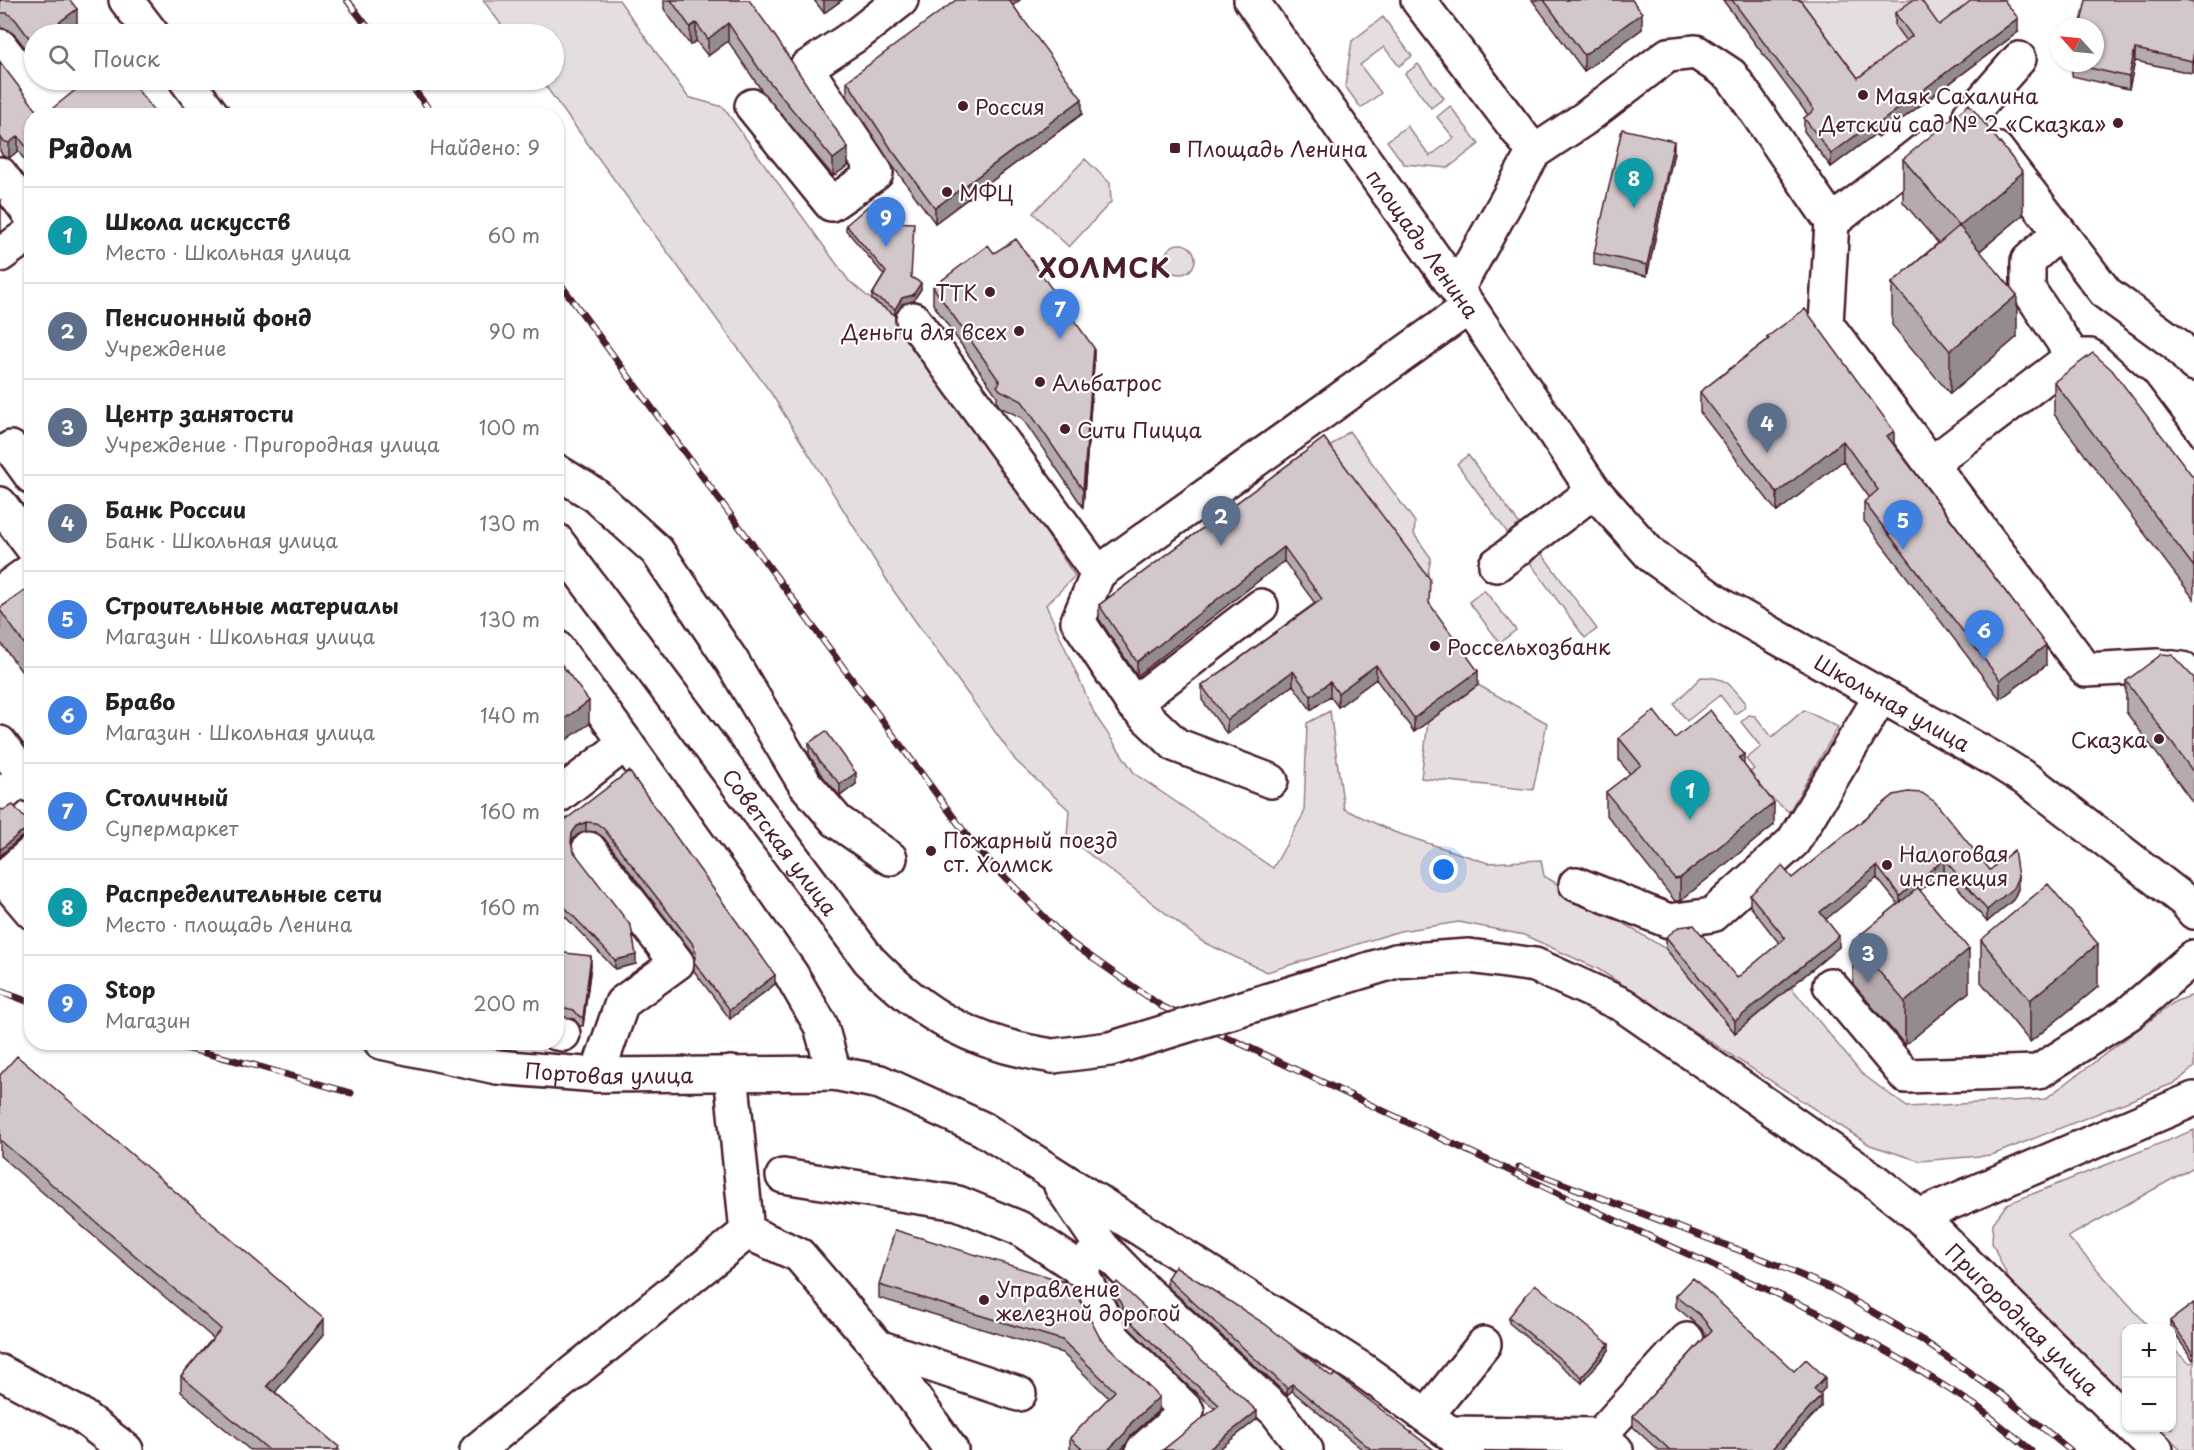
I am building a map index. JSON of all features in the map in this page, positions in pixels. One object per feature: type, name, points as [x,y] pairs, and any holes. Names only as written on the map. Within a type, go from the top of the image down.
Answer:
[{"type":"main road","points":[[752,106],[831,204],[858,186],[876,173],[806,68],[860,33],[901,0]]},
{"type":"main road","name":"площадь Ленина","points":[[1254,0],[1463,298],[1594,491]]},
{"type":"main road","points":[[1418,0],[1534,152]]},
{"type":"main road","points":[[0,46],[24,77]]},
{"type":"main road","points":[[1271,781],[1176,745],[1133,704],[1078,621],[1098,573],[1463,298],[1534,152],[1584,119],[1668,55],[1696,52],[1731,75],[1832,222],[1826,324],[2086,670],[2157,666],[2182,669],[2194,685]]},
{"type":"main road","points":[[1832,222],[1970,115],[2019,59]]},
{"type":"main road","points":[[34,90],[43,102],[59,90]]},
{"type":"main road","points":[[194,90],[207,108]]},
{"type":"main road","points":[[1970,115],[2106,293],[2177,345],[2194,364]]},
{"type":"main road","points":[[0,174],[24,206]]},
{"type":"main road","points":[[2059,233],[2028,261],[2028,289],[2073,356]]},
{"type":"main road","points":[[0,255],[24,238]]},
{"type":"main road","points":[[913,319],[1098,573]]},
{"type":"main road","points":[[1931,464],[2073,356],[2090,356],[2132,394],[2194,476]]},
{"type":"main road","points":[[11,448],[24,466]]},
{"type":"main road","points":[[564,476],[595,495],[657,551],[731,660],[805,784],[837,821],[890,858]]},
{"type":"main road","points":[[1496,565],[1594,491]]},
{"type":"main road","name":"Школьная улица","points":[[1594,491],[1652,556],[1713,600],[2032,783],[2185,901],[2194,912]]},
{"type":"main road","points":[[0,504],[24,536]]},
{"type":"main road","name":"Советская улица","points":[[564,551],[869,960],[897,989],[933,1015],[971,1035],[1019,1051],[1053,1056],[1110,1048],[1396,961]]},
{"type":"main road","points":[[0,593],[24,576]]},
{"type":"main road","points":[[1133,704],[1261,606]]},
{"type":"main road","points":[[564,658],[791,974],[821,1026],[834,1073]]},
{"type":"main road","points":[[1576,884],[1669,921],[1712,915],[1793,842],[1881,696]]},
{"type":"main road","points":[[0,743],[24,776]]},
{"type":"main road","points":[[564,791],[626,743]]},
{"type":"main road","points":[[0,797],[24,783]]},
{"type":"main road","points":[[589,849],[677,963],[622,1003],[597,1075]]},
{"type":"main road","points":[[24,860],[3,878],[24,903]]},
{"type":"main road","name":"Пригородная улица","points":[[1396,961],[1469,956],[1535,966],[1623,1005],[1871,1178],[1919,1216],[2122,1416]]},
{"type":"main road","points":[[1830,985],[1906,1076],[2038,1072],[2128,1014],[2194,957]]},
{"type":"main road","name":"Портовая улица","points":[[418,1050],[497,1067],[597,1075],[834,1073],[880,1082],[973,1125],[1054,1175],[1360,1369],[1448,1433]]},
{"type":"main road","points":[[731,1073],[747,1232]]},
{"type":"main road","points":[[1919,1216],[2194,1099]]},
{"type":"main road","points":[[1054,1175],[1091,1257],[1113,1338],[1187,1411],[1143,1450]]},
{"type":"main road","points":[[783,1176],[958,1203],[1091,1257],[1146,1292],[1276,1411],[1306,1450]]},
{"type":"main road","points":[[747,1232],[799,1255],[878,1347],[951,1450]]},
{"type":"main road","points":[[477,1450],[747,1232]]},
{"type":"main road","points":[[1484,1344],[1448,1433],[1560,1423],[1608,1443],[1687,1340]]},
{"type":"main road","points":[[878,1347],[1019,1394]]},
{"type":"main road","points":[[0,1372],[79,1414],[126,1450]]},
{"type":"main road","points":[[2137,1432],[2156,1450]]},
{"type":"shaded area","points":[[483,0],[619,0],[688,97],[723,107],[849,281],[872,300],[902,319],[1075,576],[1046,605],[1095,715],[1135,774],[1273,868],[1304,813],[1307,723],[1330,711],[1344,809],[1394,832],[1488,863],[1541,860],[1544,876],[1666,949],[1735,1033],[1791,987],[1861,1073],[1907,1107],[2045,1099],[2176,1001],[2194,995],[2194,1067],[2177,1082],[1992,1155],[1920,1161],[1870,1145],[1598,969],[1524,935],[1459,922],[1400,931],[1267,972],[1203,942],[1067,837],[1069,810],[1016,761],[893,590],[771,393],[564,111],[564,108],[562,108],[548,90],[564,90],[564,24],[501,24]]},
{"type":"shaded area","name":"Маяк Сахалина","points":[[1723,0],[2003,0],[2018,32],[1878,137],[1875,134],[1831,167],[1804,131],[1814,123]]},
{"type":"shaded area","points":[[1383,17],[1412,56],[1399,66],[1384,47],[1360,65],[1381,93],[1361,108],[1345,86],[1352,41]]},
{"type":"shaded area","points":[[1418,64],[1444,98],[1431,108],[1405,74]]},
{"type":"shaded area","points":[[1450,106],[1479,144],[1448,168],[1404,164],[1387,141],[1407,126],[1430,156],[1454,138],[1437,117]]},
{"type":"shaded area","points":[[1085,159],[1110,183],[1111,202],[1069,247],[1033,213]]},
{"type":"shaded area","points":[[1180,244],[1191,248],[1195,259],[1191,270],[1180,274],[1169,270],[1165,259],[1169,248]]},
{"type":"shaded area","points":[[1349,431],[1415,522],[1414,534],[1431,558],[1427,579],[1324,452]]},
{"type":"shaded area","points":[[1468,455],[1524,530],[1512,539],[1457,464]]},
{"type":"shaded area","points":[[1537,547],[1597,629],[1585,638],[1525,556]]},
{"type":"shaded area","points":[[1484,590],[1516,630],[1500,643],[1469,602]]},
{"type":"shaded area","points":[[1701,677],[1716,678],[1727,683],[1745,702],[1744,708],[1735,714],[1720,695],[1687,721],[1674,704]]},
{"type":"shaded area","points":[[1478,685],[1547,723],[1533,790],[1421,778],[1428,722]]},
{"type":"shaded area","points":[[1804,710],[1838,727],[1789,812],[1744,776],[1754,769],[1746,759],[1761,747],[1741,722],[1749,715],[1755,716],[1772,737]]},
{"type":"shaded area","points":[[2194,1130],[2194,1167],[2068,1237],[2146,1324],[2122,1324],[2122,1392],[2010,1282],[1992,1243],[1993,1223],[2007,1204]]},
{"type":"shaded area","points":[[2176,1352],[2189,1363],[2194,1362],[2194,1450],[2182,1450],[2162,1432],[2176,1432]]},
{"type":"building","points":[[0,0],[70,0],[77,9],[57,24],[24,24],[24,31],[7,13],[0,13]]},
{"type":"building","points":[[671,0],[749,0],[848,148],[833,159],[762,73],[728,23],[708,39],[696,23],[690,27]]},
{"type":"building","name":"Россия","points":[[956,0],[1009,0],[1082,99],[935,208],[892,150],[847,81]]},
{"type":"building","points":[[1544,0],[1632,0],[1642,13],[1584,55]]},
{"type":"building","name":"Маяк Сахалина","points":[[1732,0],[1800,0],[1858,78],[1912,36],[1895,13],[1913,0],[1921,0],[1939,25],[1972,0],[2004,0],[2018,18],[1878,124],[1875,121],[1831,154],[1804,118],[1814,110]]},
{"type":"building","points":[[2086,0],[2186,0],[2194,2],[2192,61],[2135,49],[2129,77],[2104,71],[2104,18],[2082,18]]},
{"type":"building","points":[[0,62],[35,108],[24,108],[24,144],[18,136],[9,143],[3,141],[0,136]]},
{"type":"building","points":[[76,90],[138,90],[152,108],[53,108]]},
{"type":"building","points":[[1969,104],[2023,172],[1959,226],[1903,159]]},
{"type":"building","points":[[1622,129],[1674,141],[1647,265],[1594,253]]},
{"type":"building","points":[[868,206],[882,222],[914,223],[911,277],[921,283],[913,295],[902,298],[895,309],[872,295],[886,272],[846,225]]},
{"type":"building","points":[[1959,226],[2017,295],[1950,351],[1892,283]]},
{"type":"building","name":"Альбатрос","points":[[1016,239],[1094,348],[1083,490],[1022,401],[1000,390],[997,386],[1000,382],[933,287],[988,245],[994,253]]},
{"type":"building","points":[[1805,309],[1894,431],[1887,436],[2046,645],[2000,680],[1864,502],[1878,490],[1843,441],[1777,493],[1700,392]]},
{"type":"building","points":[[2093,353],[2112,370],[2194,478],[2194,567],[2054,382]]},
{"type":"building","points":[[1324,438],[1430,579],[1429,603],[1478,671],[1414,718],[1376,665],[1338,693],[1330,682],[1311,696],[1293,671],[1227,720],[1202,686],[1322,599],[1284,547],[1137,662],[1099,605]]},
{"type":"building","points":[[24,592],[24,644],[0,610]]},
{"type":"building","points":[[2162,654],[2172,655],[2194,678],[2194,773],[2126,681]]},
{"type":"building","points":[[564,668],[589,701],[564,719]]},
{"type":"building","points":[[1710,710],[1744,754],[1739,758],[1774,803],[1680,878],[1675,879],[1606,792],[1641,765],[1619,738],[1654,711],[1675,738]]},
{"type":"building","points":[[826,731],[856,773],[840,784],[820,762],[809,743]]},
{"type":"building","points":[[629,771],[775,975],[730,1010],[694,962],[696,953],[692,943],[604,829],[596,823],[586,822],[577,826],[572,833],[571,843],[574,852],[631,926],[636,955],[615,960],[564,906],[564,821]]},
{"type":"building","points":[[1908,792],[1922,793],[1935,802],[1990,870],[2014,850],[2018,877],[2013,888],[1987,910],[1944,859],[1900,896],[1877,866],[1820,912],[1839,936],[1735,1021],[1666,937],[1679,927],[1694,925],[1737,978],[1785,938],[1750,895],[1782,866],[1792,878],[1894,795]]},
{"type":"building","points":[[13,805],[24,817],[24,831],[0,850],[0,809],[3,810]]},
{"type":"building","points":[[2048,884],[2098,944],[2030,1000],[1981,940]]},
{"type":"building","points":[[1918,888],[1969,949],[1905,1002],[1853,941]]},
{"type":"building","points":[[564,953],[591,956],[583,1017],[580,1017],[574,1010],[564,1008]]},
{"type":"building","points":[[17,1056],[324,1319],[267,1386],[339,1447],[337,1450],[269,1450],[181,1376],[221,1329],[0,1140],[0,1075]]},
{"type":"building","points":[[895,1230],[1072,1284],[1100,1338],[1159,1397],[1131,1423],[1125,1433],[1108,1450],[1083,1450],[1070,1438],[1115,1391],[1062,1340],[879,1285]]},
{"type":"building","points":[[1175,1266],[1265,1324],[1332,1377],[1335,1374],[1434,1450],[1372,1450],[1292,1384],[1287,1388],[1167,1278]]},
{"type":"building","points":[[1693,1278],[1794,1371],[1806,1359],[1825,1377],[1814,1389],[1821,1396],[1771,1450],[1670,1450],[1633,1416],[1712,1330],[1700,1315],[1676,1296]]},
{"type":"building","points":[[1117,1282],[1257,1411],[1208,1450],[1163,1450],[1219,1405],[1128,1319],[1113,1287]]},
{"type":"building","points":[[1535,1284],[1609,1344],[1582,1377],[1509,1317]]},
{"type":"building","points":[[2194,1303],[2194,1354],[2176,1330],[2176,1324],[2170,1321]]},
{"type":"railway","points":[[347,0],[365,24]]},
{"type":"railway","points":[[414,90],[428,108]]},
{"type":"railway","points":[[564,289],[977,849],[1067,940],[1161,1006],[1659,1241],[1819,1313],[1909,1364],[1979,1408],[2031,1450]]},
{"type":"railway","points":[[0,991],[24,1000]]},
{"type":"railway","points":[[194,1050],[351,1093]]},
{"type":"railway","points":[[1519,1167],[1765,1260],[1833,1289],[1922,1340],[2002,1395],[2070,1450]]},
{"type":"place","name":"Маяк Сахалина","points":[[1863,95]]},
{"type":"place","name":"Россия","points":[[963,106]]},
{"type":"place","name":"Детский сад № 2 «Сказка»","points":[[2118,123]]},
{"type":"place","name":"Площадь Ленина","points":[[1175,148]]},
{"type":"place","name":"МФЦ","points":[[947,192]]},
{"type":"place","name":"Распределительные сети","points":[[1634,208]]},
{"type":"place","name":"Stop","points":[[886,247]]},
{"type":"place","name":"ТТК","points":[[990,292]]},
{"type":"place","name":"Деньги для всех","points":[[1019,331]]},
{"type":"place","name":"Столичный","points":[[1060,339]]},
{"type":"place","name":"Альбатрос","points":[[1040,382]]},
{"type":"place","name":"Сити Пицца","points":[[1065,429]]},
{"type":"place","name":"Банк России","points":[[1767,453]]},
{"type":"place","name":"Пенсионный фонд","points":[[1221,546]]},
{"type":"place","name":"Строительные материалы","points":[[1903,550]]},
{"type":"place","name":"Россельхозбанк","points":[[1435,646]]},
{"type":"place","name":"Браво","points":[[1984,660]]},
{"type":"place","name":"Сказка","points":[[2159,739]]},
{"type":"place","name":"Школа искусств","points":[[1690,820]]},
{"type":"place","name":"Пожарный поезд ст. Холмск","points":[[931,851]]},
{"type":"place","name":"Налоговая инспекция","points":[[1887,865]]},
{"type":"place","name":"Центр занятости","points":[[1868,983]]},
{"type":"place","name":"Управление железной дорогой","points":[[984,1300]]},
{"type":"district","name":"ХОЛМСК","points":[[1105,266]]}]
